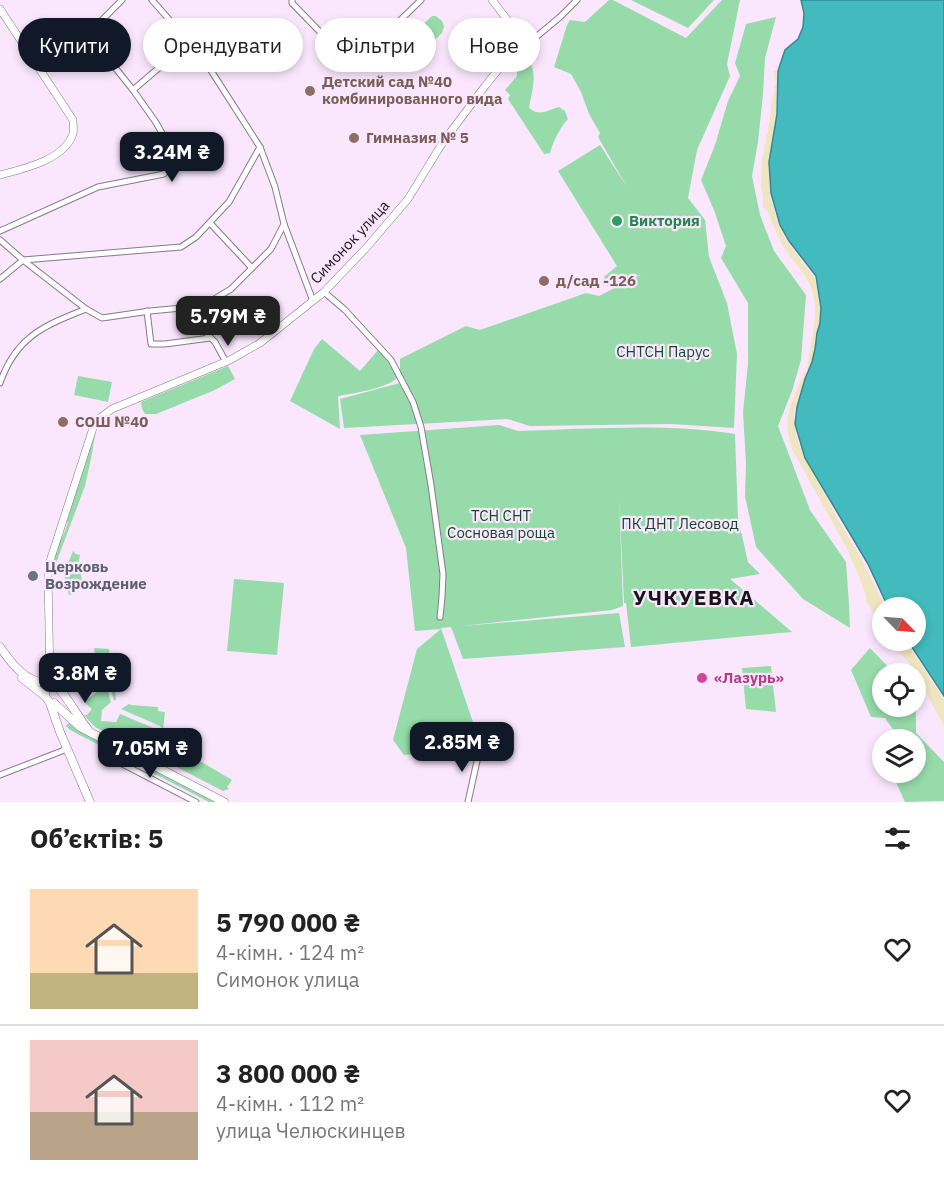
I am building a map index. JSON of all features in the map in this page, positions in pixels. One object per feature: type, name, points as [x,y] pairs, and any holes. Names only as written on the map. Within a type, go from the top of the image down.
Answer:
[{"type":"main road","points":[[1,652],[28,678],[57,686],[90,732]]},
{"type":"main road","points":[[1,652],[24,680],[80,727],[224,802]]},
{"type":"main road","points":[[49,682],[45,690],[90,802]]},
{"type":"main road","points":[[49,701],[59,698],[61,691]]},
{"type":"street","points":[[0,231],[98,187],[164,174],[171,162],[166,140],[155,122],[93,40],[92,33],[95,27],[122,0]]},
{"type":"street","points":[[152,0],[168,18]]},
{"type":"street","points":[[291,0],[353,66],[421,0]]},
{"type":"street","points":[[492,0],[506,18]]},
{"type":"street","name":"Симонок улица","points":[[540,34],[577,0]]},
{"type":"street","points":[[0,9],[18,36]]},
{"type":"street","points":[[0,175],[25,168],[57,153],[73,133],[73,120],[42,72]]},
{"type":"street","points":[[133,90],[154,72]]},
{"type":"street","points":[[212,72],[260,147],[275,187],[284,224],[313,301]]},
{"type":"street","name":"Симонок улица","points":[[49,682],[48,576],[50,561],[97,420],[112,410],[226,362],[260,343],[324,292],[408,200],[443,142],[496,72]]},
{"type":"street","points":[[0,279],[22,260],[181,247],[196,237],[229,202],[260,147]]},
{"type":"street","points":[[210,223],[252,268]]},
{"type":"street","points":[[0,240],[22,260],[86,309],[102,318],[201,306],[231,289],[271,249],[284,224]]},
{"type":"street","points":[[324,292],[345,310],[391,360],[413,402],[421,427],[443,574],[440,617]]},
{"type":"street","points":[[201,306],[207,334],[215,342],[226,362]]},
{"type":"street","points":[[0,383],[13,355],[31,337],[47,326],[86,309]]},
{"type":"street","points":[[147,311],[151,344],[210,338]]},
{"type":"street","points":[[0,775],[67,749]]},
{"type":"street","points":[[468,802],[479,752]]},
{"type":"street","points":[[105,755],[196,802]]},
{"type":"street","points":[[162,785],[168,773]]},
{"type":"green space","name":"СНТСН Парус","points":[[609,0],[686,38],[722,0],[740,0],[727,64],[730,76],[697,150],[688,198],[705,220],[709,257],[727,303],[737,354],[734,428],[671,424],[530,426],[507,419],[344,428],[340,399],[400,383],[400,359],[466,326],[480,330],[586,293],[599,296],[642,274],[607,286],[604,277],[617,266],[558,171],[600,145],[627,187],[598,137],[600,133],[571,74],[554,67],[570,20],[585,22]]},
{"type":"green space","points":[[631,0],[714,0],[688,28]]},
{"type":"green space","points":[[436,16],[442,21],[444,27],[436,39],[436,18],[430,18]]},
{"type":"green space","points":[[776,17],[765,58],[758,142],[752,176],[760,215],[774,251],[806,295],[801,360],[778,426],[810,510],[846,562],[850,628],[803,599],[756,547],[745,496],[743,412],[748,364],[748,303],[721,258],[726,246],[701,180],[715,145],[728,101],[740,76],[735,63],[746,24]]},
{"type":"green space","points":[[517,72],[533,72],[529,108],[533,111],[541,112],[559,107],[565,111],[568,119],[557,135],[550,153],[544,154],[508,99],[510,95],[505,90],[517,76]]},
{"type":"green space","points":[[322,339],[360,371],[379,349],[398,377],[386,385],[338,396],[340,429],[290,401],[314,349]]},
{"type":"green space","points":[[228,366],[235,379],[215,390],[156,414],[145,414],[142,409],[141,402]]},
{"type":"green space","points":[[78,376],[112,382],[108,402],[74,395]]},
{"type":"green space","points":[[499,425],[518,431],[654,428],[735,434],[738,518],[748,562],[760,574],[730,579],[792,632],[631,647],[626,603],[624,603],[619,493],[623,606],[612,610],[461,626],[619,613],[625,647],[463,659],[451,627],[441,628],[478,737],[447,752],[404,755],[393,740],[417,649],[441,629],[415,631],[406,548],[360,435]]},
{"type":"green space","points":[[96,429],[85,486],[52,577],[52,603],[49,604],[49,576],[59,536],[63,536],[68,522],[65,521]]},
{"type":"green space","points":[[73,551],[80,555],[77,570],[81,573],[81,581],[79,590],[69,595],[64,574]]},
{"type":"green space","points":[[234,579],[284,583],[277,655],[227,651]]},
{"type":"green space","points":[[94,648],[109,649],[116,699],[114,701],[104,663],[96,661]]},
{"type":"green space","points":[[870,648],[884,663],[872,663],[872,717],[916,717],[916,729],[893,729],[885,718],[871,717],[851,670]]},
{"type":"green space","points":[[771,666],[776,712],[746,709],[742,668]]},
{"type":"green space","points":[[101,668],[111,702],[102,710],[101,721],[116,722],[120,714],[156,729],[156,736],[159,738],[149,755],[95,727],[84,715],[92,709],[84,702],[96,693],[95,684],[87,671]]},
{"type":"green space","points":[[129,704],[158,707],[158,711],[165,712],[163,730],[160,726],[121,709]]},
{"type":"green space","points":[[70,723],[219,802],[209,802],[70,730],[66,726]]},
{"type":"green space","points":[[926,743],[944,762],[944,801],[905,802],[896,783],[926,783]]},
{"type":"green space","points":[[173,745],[232,780],[227,787],[229,789],[223,791],[161,759],[167,748],[172,748]]},
{"type":"sand","points":[[774,71],[777,71],[776,115],[769,161],[770,197],[786,240],[815,279],[821,308],[812,362],[808,371],[815,313],[812,291],[805,276],[781,243],[768,212],[763,207],[762,161],[775,90],[773,86],[776,84]]},
{"type":"sand","points":[[805,372],[807,373],[795,408],[796,435],[801,450],[880,597],[872,597],[872,611],[866,601],[861,581],[847,549],[792,449],[788,433],[788,415]]},
{"type":"sand","points":[[899,651],[912,651],[920,663],[909,663]]},
{"type":"sand","points":[[926,672],[944,700],[944,726],[926,692]]},
{"type":"shaded area","points":[[801,0],[944,0],[944,696],[926,668],[926,663],[922,663],[915,651],[926,651],[926,597],[883,597],[868,564],[805,458],[795,424],[797,407],[815,349],[821,308],[816,276],[789,241],[780,225],[771,193],[769,162],[777,114],[778,71],[785,50],[798,39],[803,27],[804,13]]},
{"type":"place","name":"Детский сад №40 комбинированного вида","points":[[310,91]]},
{"type":"place","name":"Гимназия № 5","points":[[354,138]]},
{"type":"place","name":"Виктория","points":[[617,221]]},
{"type":"place","name":"д/сад -126","points":[[544,281]]},
{"type":"place","name":"СОШ №40","points":[[63,422]]},
{"type":"place","name":"Церковь Возрождение","points":[[33,576]]},
{"type":"place","name":"«Лазурь»","points":[[702,678]]},
{"type":"district","name":"УЧКУЕВКА","points":[[694,598]]},
{"type":"park label","name":"ТСН СНТ Сосновая роща","points":[[501,524]]},
{"type":"park label","name":"ПК ДНТ Лесовод","points":[[680,524]]}]
